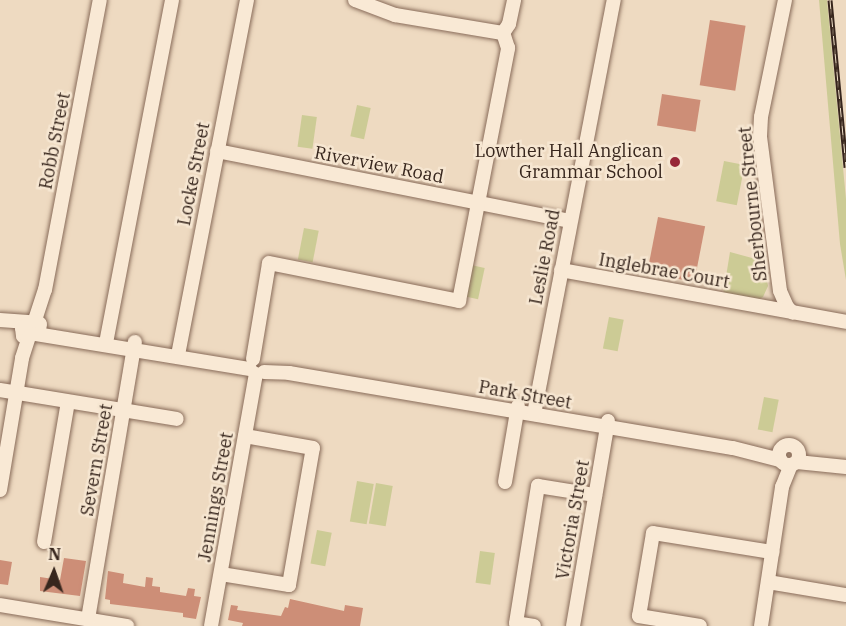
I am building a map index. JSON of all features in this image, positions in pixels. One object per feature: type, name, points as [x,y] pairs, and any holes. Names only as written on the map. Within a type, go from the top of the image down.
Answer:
[{"type":"street","name":"Robb Street","points":[[0,490],[22,358],[45,290],[100,0]]},
{"type":"street","points":[[107,340],[172,0]]},
{"type":"street","name":"Locke Street","points":[[179,352],[247,0]]},
{"type":"street","points":[[355,0],[386,6],[407,18],[503,33]]},
{"type":"street","points":[[503,33],[509,24],[514,0]]},
{"type":"street","name":"Leslie Road","points":[[535,412],[614,0]]},
{"type":"street","name":"Sherbourne Street","points":[[785,0],[760,128],[780,291],[787,307],[794,313]]},
{"type":"street","points":[[478,203],[508,48],[503,33]]},
{"type":"street","name":"Riverview Road","points":[[217,151],[570,221]]},
{"type":"street","name":"Jennings Street","points":[[212,626],[257,366],[269,263],[459,301],[478,203]]},
{"type":"street","name":"Inglebrae Court","points":[[561,270],[794,313]]},
{"type":"street","points":[[760,306],[775,299],[780,291]]},
{"type":"street","points":[[794,313],[846,322]]},
{"type":"street","name":"Park Street","points":[[0,320],[31,328],[257,366],[285,367],[535,412],[762,448],[788,458],[846,467]]},
{"type":"street","name":"Park Street","points":[[0,327],[31,328]]},
{"type":"street","name":"Severn Street","points":[[88,619],[134,345]]},
{"type":"street","points":[[0,390],[177,419]]},
{"type":"street","points":[[44,542],[68,402]]},
{"type":"street","points":[[505,482],[518,409]]},
{"type":"street","name":"Victoria Street","points":[[573,626],[608,424]]},
{"type":"street","points":[[221,573],[289,585],[313,448],[246,436]]},
{"type":"street","points":[[761,626],[788,458]]},
{"type":"street","name":"Park Street","points":[[788,458],[846,461]]},
{"type":"street","points":[[534,626],[516,623],[538,486],[595,495]]},
{"type":"street","points":[[700,626],[639,616],[653,533],[772,552]]},
{"type":"street","points":[[768,582],[846,595]]},
{"type":"street","points":[[0,605],[127,626]]},
{"type":"shaded area","points":[[819,0],[827,0],[846,199],[846,280],[840,244]]},
{"type":"shaded area","points":[[357,105],[371,108],[364,139],[350,136]]},
{"type":"shaded area","points":[[302,115],[317,117],[312,149],[298,147]]},
{"type":"shaded area","points":[[724,161],[745,165],[737,205],[716,201]]},
{"type":"shaded area","points":[[304,228],[319,231],[313,262],[298,259]]},
{"type":"shaded area","points":[[730,252],[763,261],[768,286],[763,297],[753,302],[723,295]]},
{"type":"shaded area","points":[[471,265],[485,268],[478,299],[464,296]]},
{"type":"shaded area","points":[[609,317],[624,320],[618,351],[603,348]]},
{"type":"shaded area","points":[[764,397],[779,400],[772,432],[758,429]]},
{"type":"shaded area","points":[[357,481],[374,484],[367,524],[350,521]]},
{"type":"shaded area","points":[[376,483],[393,486],[386,526],[369,523]]},
{"type":"shaded area","points":[[317,530],[332,533],[325,566],[311,563]]},
{"type":"shaded area","points":[[480,551],[495,553],[490,585],[476,583]]},
{"type":"building","points":[[710,20],[746,26],[735,91],[700,85]]},
{"type":"building","points":[[662,94],[701,100],[696,132],[657,126]]},
{"type":"building","points":[[658,217],[705,226],[694,282],[647,273]]},
{"type":"building","points":[[64,558],[86,561],[80,596],[40,591],[40,577],[60,580]]},
{"type":"building","points":[[0,560],[12,562],[8,585],[0,584]]},
{"type":"building","points":[[108,571],[124,574],[123,583],[145,587],[146,577],[153,578],[152,586],[160,587],[160,592],[186,596],[188,588],[195,589],[194,596],[201,597],[196,619],[183,617],[183,613],[110,604],[110,600],[105,599]]},
{"type":"building","points":[[290,599],[344,611],[345,605],[363,608],[360,626],[242,626],[243,623],[228,620],[231,605],[238,606],[237,610],[281,616],[285,607],[288,608]]},
{"type":"railway","points":[[830,0],[846,167]]},
{"type":"place","name":"Lowther Hall Anglican Grammar School","points":[[675,162]]}]
